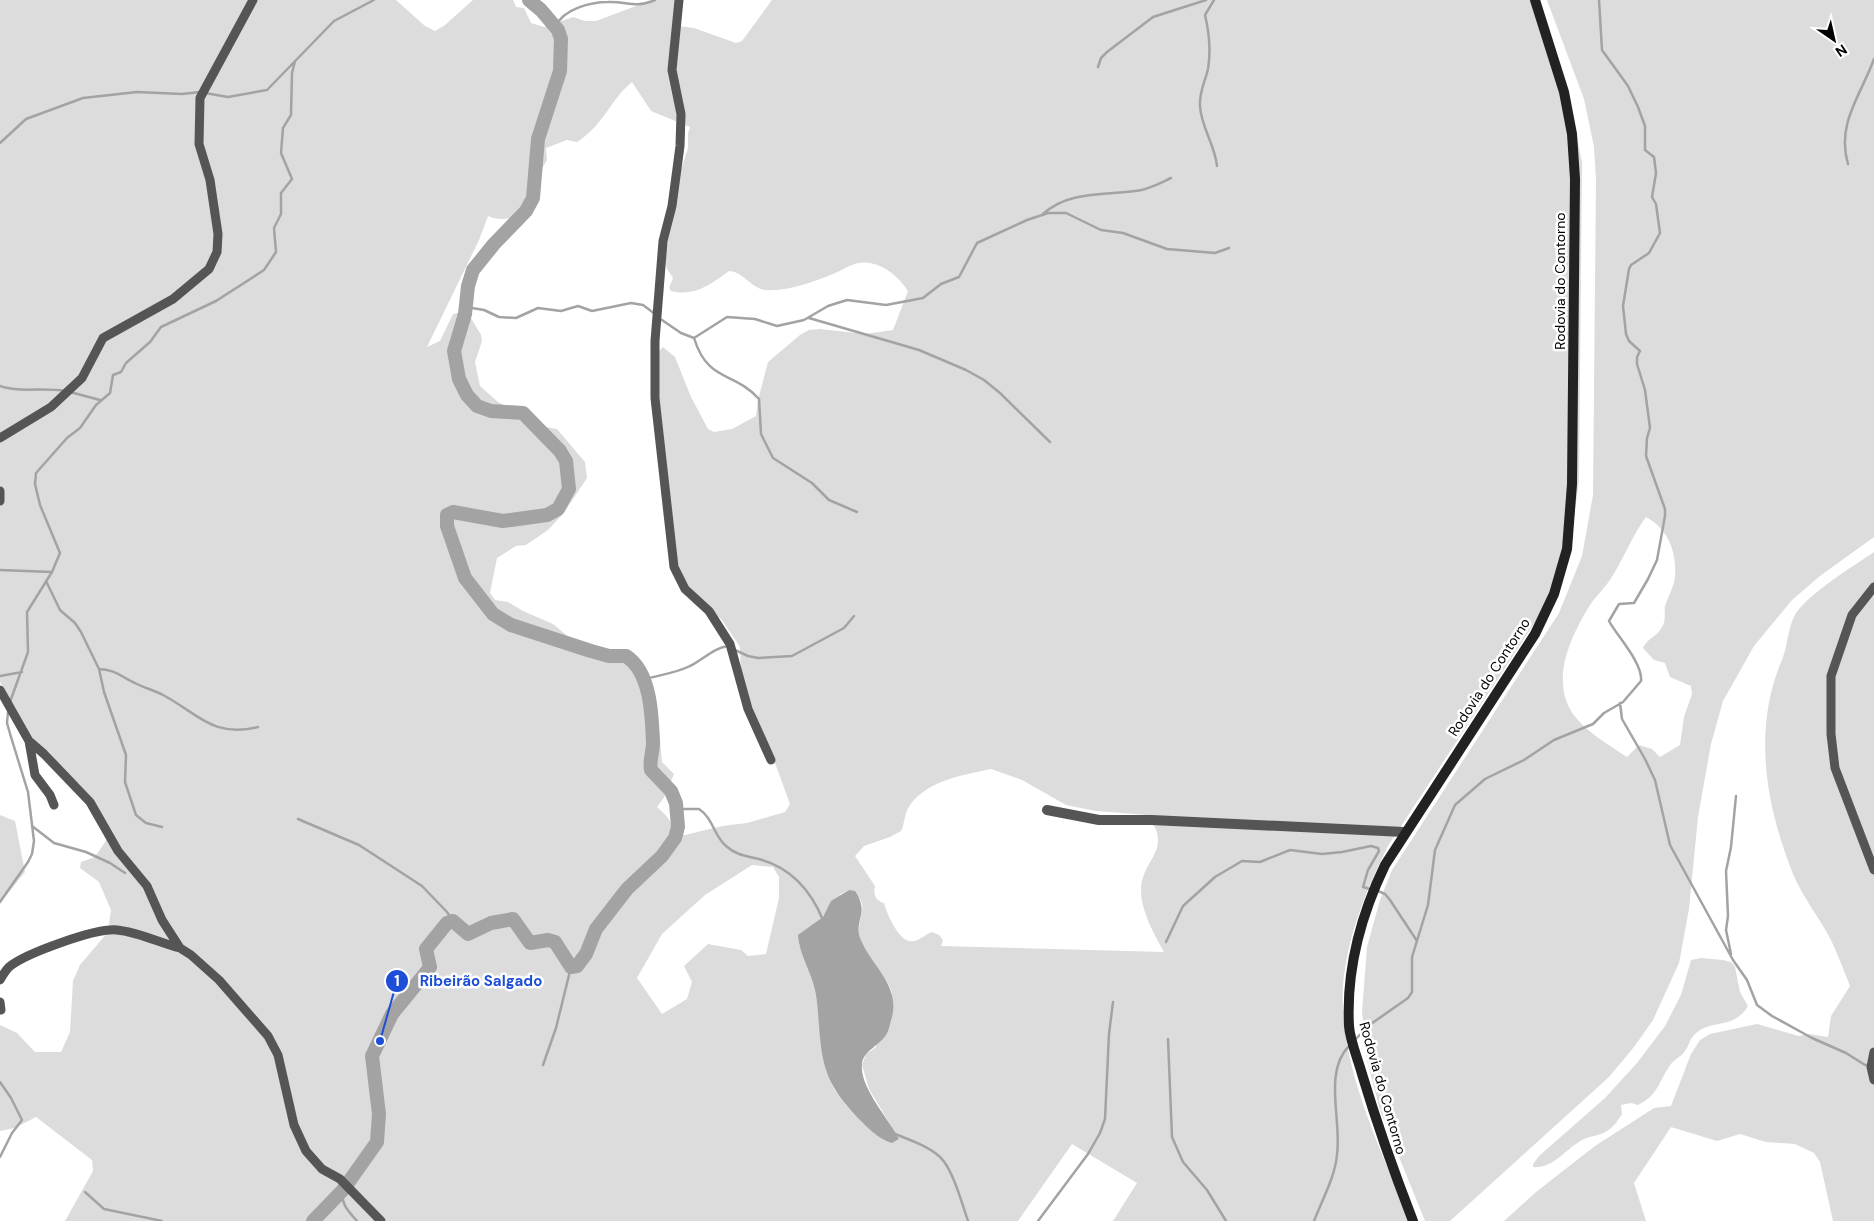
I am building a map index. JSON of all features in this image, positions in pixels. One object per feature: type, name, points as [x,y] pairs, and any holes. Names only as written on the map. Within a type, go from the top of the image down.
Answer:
[{"type":"main road","name":"Rodovia do Contorno","points":[[1413,1221],[1380,1138],[1349,1028],[1350,987],[1355,945],[1369,898],[1404,832],[1535,634],[1554,594],[1567,549],[1572,484],[1574,161],[1572,134],[1564,92],[1535,0]]},
{"type":"street","points":[[0,438],[51,407],[82,378],[103,338],[174,299],[209,269],[217,252],[218,234],[210,180],[199,144],[200,98],[253,0]]},
{"type":"street","points":[[679,0],[672,70],[681,114],[680,146],[672,206],[663,241],[654,341],[655,398],[674,566],[685,589],[709,611],[730,644],[748,709],[771,760]]},
{"type":"street","points":[[0,491],[0,501]]},
{"type":"street","points":[[1874,587],[1852,615],[1831,676],[1831,734],[1835,768],[1874,870]]},
{"type":"street","points":[[0,690],[29,741],[69,778],[90,802],[118,851],[147,886],[162,920],[180,948]]},
{"type":"street","points":[[29,741],[35,775],[50,795],[54,805]]},
{"type":"street","points":[[1047,810],[1099,820],[1152,820],[1404,832]]},
{"type":"street","points":[[0,980],[7,969],[24,959],[56,944],[101,931],[118,930],[180,948],[191,955],[219,980],[263,1029],[278,1054],[294,1125],[306,1151],[322,1169],[340,1179],[354,1192],[381,1221]]},
{"type":"street","points":[[1874,1052],[1871,1067],[1874,1080]]},
{"type":"shaded area","points":[[0,0],[396,0],[425,26],[435,31],[445,25],[473,0],[513,0],[516,7],[524,8],[531,23],[544,27],[573,17],[585,21],[596,21],[652,0],[676,0],[678,26],[694,28],[736,43],[742,41],[772,0],[1531,0],[1569,94],[1582,163],[1579,481],[1571,538],[1559,576],[1537,619],[1388,846],[1365,897],[1353,932],[1343,986],[1343,1016],[1347,1046],[1364,1106],[1410,1221],[1113,1221],[1137,1183],[1072,1144],[1018,1221],[65,1221],[93,1171],[92,1160],[36,1117],[15,1128],[0,1131],[0,1025],[17,1033],[35,1052],[61,1052],[70,1032],[73,981],[80,965],[108,932],[111,910],[99,882],[80,868],[81,862],[95,857],[107,839],[94,813],[44,757],[0,682]],"holes":[[[632,82],[651,111],[690,127],[688,148],[676,185],[664,257],[667,269],[673,278],[669,288],[671,291],[695,291],[709,285],[729,271],[738,274],[760,289],[791,288],[865,262],[873,263],[893,274],[908,291],[893,330],[865,334],[820,329],[809,330],[800,335],[768,362],[758,400],[756,416],[732,429],[714,432],[708,429],[691,397],[675,357],[663,347],[656,354],[664,494],[671,554],[686,586],[722,620],[740,647],[741,675],[761,741],[775,763],[790,804],[785,812],[747,823],[722,826],[685,835],[670,835],[670,823],[657,807],[665,796],[674,774],[662,762],[656,699],[652,686],[640,680],[626,663],[582,648],[553,624],[508,602],[495,600],[490,593],[497,558],[516,546],[526,545],[548,530],[563,514],[587,478],[585,462],[557,429],[545,427],[498,402],[480,386],[475,362],[482,341],[481,335],[468,313],[453,314],[440,341],[427,347],[479,240],[488,216],[498,219],[510,218],[532,210],[531,187],[547,160],[546,148],[567,140],[577,142],[594,128],[624,89]],[[991,769],[1022,780],[1066,805],[1096,811],[1147,815],[1155,827],[1158,837],[1154,854],[1142,879],[1141,890],[1143,906],[1164,952],[941,946],[943,940],[939,935],[932,932],[914,941],[909,941],[899,934],[884,903],[876,897],[874,892],[875,886],[855,856],[864,846],[901,831],[908,808],[926,790],[958,776]],[[752,865],[773,867],[779,877],[779,898],[766,954],[748,956],[741,950],[708,944],[684,966],[692,982],[687,999],[662,1014],[637,978],[662,934],[705,895]],[[849,890],[860,900],[862,905],[859,928],[861,942],[885,978],[892,993],[876,1047],[866,1054],[862,1065],[869,1089],[899,1139],[876,1135],[847,1106],[834,1089],[826,1070],[815,989],[799,944],[826,913],[835,899]]]},
{"type":"shaded area","points":[[1547,0],[1874,0],[1874,537],[1820,576],[1792,600],[1754,646],[1723,701],[1711,744],[1698,817],[1689,909],[1679,963],[1653,1020],[1609,1077],[1450,1221],[1425,1221],[1380,1110],[1367,1060],[1362,1012],[1367,947],[1380,900],[1392,870],[1559,613],[1582,556],[1593,495],[1596,180],[1594,147],[1584,99]],"holes":[[[1646,517],[1660,527],[1669,541],[1674,558],[1675,576],[1665,606],[1663,625],[1643,648],[1654,660],[1665,663],[1670,677],[1691,686],[1692,694],[1684,717],[1680,745],[1660,757],[1652,749],[1639,745],[1627,757],[1605,743],[1578,721],[1567,701],[1563,688],[1563,675],[1569,647],[1587,610],[1610,580]]]},
{"type":"shaded area","points":[[1874,552],[1874,1221],[1833,1221],[1820,1162],[1814,1153],[1795,1144],[1766,1142],[1740,1134],[1717,1141],[1671,1127],[1634,1183],[1646,1221],[1504,1221],[1536,1192],[1595,1146],[1654,1108],[1671,1106],[1691,1054],[1700,1040],[1710,1034],[1757,1024],[1799,1036],[1809,1034],[1828,1037],[1831,1016],[1850,986],[1831,940],[1797,883],[1776,822],[1766,768],[1767,713],[1791,624],[1796,613],[1821,588]]},
{"type":"shaded area","points":[[0,815],[15,821],[25,872],[0,903]]},
{"type":"shaded area","points":[[849,890],[855,891],[861,905],[860,938],[892,995],[892,1017],[888,1031],[883,1039],[863,1059],[862,1073],[870,1093],[899,1139],[892,1143],[869,1129],[848,1107],[832,1084],[823,1060],[815,990],[799,942],[798,935],[823,917],[831,901]]},
{"type":"shaded area","points":[[1701,958],[1731,962],[1735,967],[1740,992],[1748,1006],[1736,1018],[1701,1029],[1695,1034],[1684,1053],[1671,1064],[1655,1092],[1638,1105],[1631,1103],[1621,1105],[1622,1114],[1610,1129],[1584,1139],[1547,1165],[1533,1167],[1539,1156],[1605,1098],[1637,1063],[1665,1026],[1681,995],[1691,960]]},
{"type":"waterway","points":[[205,93],[228,97],[267,90],[334,21],[374,0]]},
{"type":"waterway","points":[[313,1221],[343,1190],[377,1142],[379,1114],[372,1056],[392,1014],[430,967],[426,949],[447,923],[453,921],[468,934],[491,923],[513,919],[530,943],[548,940],[555,942],[571,967],[577,966],[586,954],[596,929],[627,889],[662,856],[675,838],[678,827],[676,803],[671,791],[651,770],[650,763],[653,743],[649,695],[641,673],[634,663],[626,656],[609,656],[511,625],[493,614],[465,578],[447,526],[447,515],[453,512],[503,521],[547,515],[558,509],[569,489],[566,461],[560,451],[523,413],[491,411],[477,406],[467,395],[459,379],[454,351],[465,314],[468,286],[473,270],[494,244],[526,211],[533,198],[538,139],[560,71],[561,39],[558,30],[541,10],[529,0]]},
{"type":"waterway","points":[[556,26],[565,15],[586,5],[608,2],[641,4],[655,0]]},
{"type":"waterway","points":[[1098,67],[1101,58],[1107,52],[1153,17],[1206,0]]},
{"type":"waterway","points":[[1214,0],[1205,15],[1209,55],[1208,69],[1200,96],[1200,106],[1217,166]]},
{"type":"waterway","points":[[1355,1040],[1368,1026],[1408,998],[1412,992],[1412,957],[1428,905],[1435,850],[1455,805],[1485,779],[1524,760],[1554,740],[1593,724],[1604,713],[1623,702],[1641,681],[1641,674],[1634,658],[1609,621],[1619,604],[1634,603],[1648,579],[1657,560],[1665,516],[1665,509],[1646,456],[1647,438],[1650,428],[1645,390],[1637,364],[1637,357],[1640,351],[1629,341],[1626,334],[1623,306],[1631,265],[1649,253],[1660,233],[1656,204],[1652,197],[1656,173],[1654,157],[1645,150],[1645,126],[1628,86],[1602,50],[1599,0]]},
{"type":"waterway","points":[[1848,164],[1845,149],[1848,123],[1874,59]]},
{"type":"waterway","points":[[10,702],[28,652],[27,612],[52,572],[60,553],[40,505],[35,484],[36,473],[67,438],[80,428],[96,405],[110,393],[113,375],[121,372],[126,363],[150,342],[161,327],[216,301],[264,270],[276,252],[274,228],[281,214],[281,193],[292,179],[281,153],[283,128],[291,115],[292,73],[295,61]]},
{"type":"waterway","points":[[0,143],[26,119],[83,98],[137,92],[182,94],[200,92]]},
{"type":"waterway","points":[[1043,214],[1064,201],[1087,195],[1140,190],[1171,178]]},
{"type":"waterway","points":[[694,338],[727,317],[755,319],[777,326],[804,320],[828,306],[847,300],[886,305],[923,298],[941,284],[959,277],[977,243],[1027,220],[1048,213],[1066,213],[1101,230],[1123,233],[1167,249],[1215,253],[1229,248]]},
{"type":"waterway","points":[[466,307],[484,310],[499,317],[516,318],[538,308],[561,311],[578,306],[592,311],[631,303],[643,305],[655,314]]},
{"type":"waterway","points":[[659,318],[681,333],[694,338]]},
{"type":"waterway","points":[[809,318],[919,350],[966,370],[984,380],[1000,393],[1050,442]]},
{"type":"waterway","points":[[694,338],[700,352],[714,370],[750,390],[759,399],[761,434],[773,458],[812,483],[829,500],[857,512]]},
{"type":"waterway","points":[[0,386],[15,389],[65,391]]},
{"type":"waterway","points":[[70,392],[100,400]]},
{"type":"waterway","points":[[0,570],[52,572]]},
{"type":"waterway","points":[[46,581],[60,610],[75,623],[81,632],[99,669],[104,692],[126,755],[125,782],[136,815],[146,823],[162,827]]},
{"type":"waterway","points":[[735,650],[758,658],[792,656],[844,628],[854,616]]},
{"type":"waterway","points":[[645,679],[685,668],[695,664],[708,654],[728,646]]},
{"type":"waterway","points":[[99,669],[114,672],[138,685],[160,693],[217,727],[242,730],[258,727]]},
{"type":"waterway","points":[[0,676],[22,672]]},
{"type":"waterway","points":[[1620,703],[1622,719],[1655,780],[1670,845],[1733,960],[1747,980],[1757,1005],[1772,1016],[1812,1038],[1846,1053],[1865,1065],[1870,1065]]},
{"type":"waterway","points":[[0,902],[28,862],[32,854],[34,841],[28,792],[7,723],[8,712]]},
{"type":"waterway","points":[[1731,954],[1726,930],[1728,916],[1726,871],[1731,847],[1736,796]]},
{"type":"waterway","points":[[677,809],[699,809],[707,817],[722,842],[730,849],[739,854],[773,864],[791,875],[813,900],[823,920]]},
{"type":"waterway","points":[[298,819],[359,845],[422,886],[453,921]]},
{"type":"waterway","points":[[32,826],[54,843],[86,852],[110,863],[125,873]]},
{"type":"waterway","points":[[1166,942],[1183,906],[1215,877],[1242,861],[1260,862],[1290,850],[1322,854],[1371,846],[1378,848],[1379,851],[1368,870],[1363,887],[1370,889]]},
{"type":"waterway","points":[[1378,891],[1385,894],[1390,900],[1417,941]]},
{"type":"waterway","points":[[543,1065],[556,1028],[571,967]]},
{"type":"waterway","points":[[1038,1221],[1088,1154],[1100,1133],[1105,1119],[1109,1034],[1113,1002]]},
{"type":"waterway","points":[[1168,1039],[1172,1137],[1183,1162],[1207,1190],[1226,1221]]},
{"type":"waterway","points":[[1314,1221],[1336,1163],[1338,1142],[1335,1083],[1341,1057],[1349,1046]]},
{"type":"waterway","points":[[0,1082],[11,1098],[22,1120],[12,1133],[0,1157]]},
{"type":"waterway","points":[[895,1134],[930,1150],[945,1162],[957,1187],[968,1221]]},
{"type":"waterway","points":[[343,1190],[344,1203],[357,1221]]},
{"type":"waterway","points":[[85,1192],[104,1209],[162,1221]]},
{"type":"place","name":"Ribeirão Salgado","points":[[380,1041]]}]
